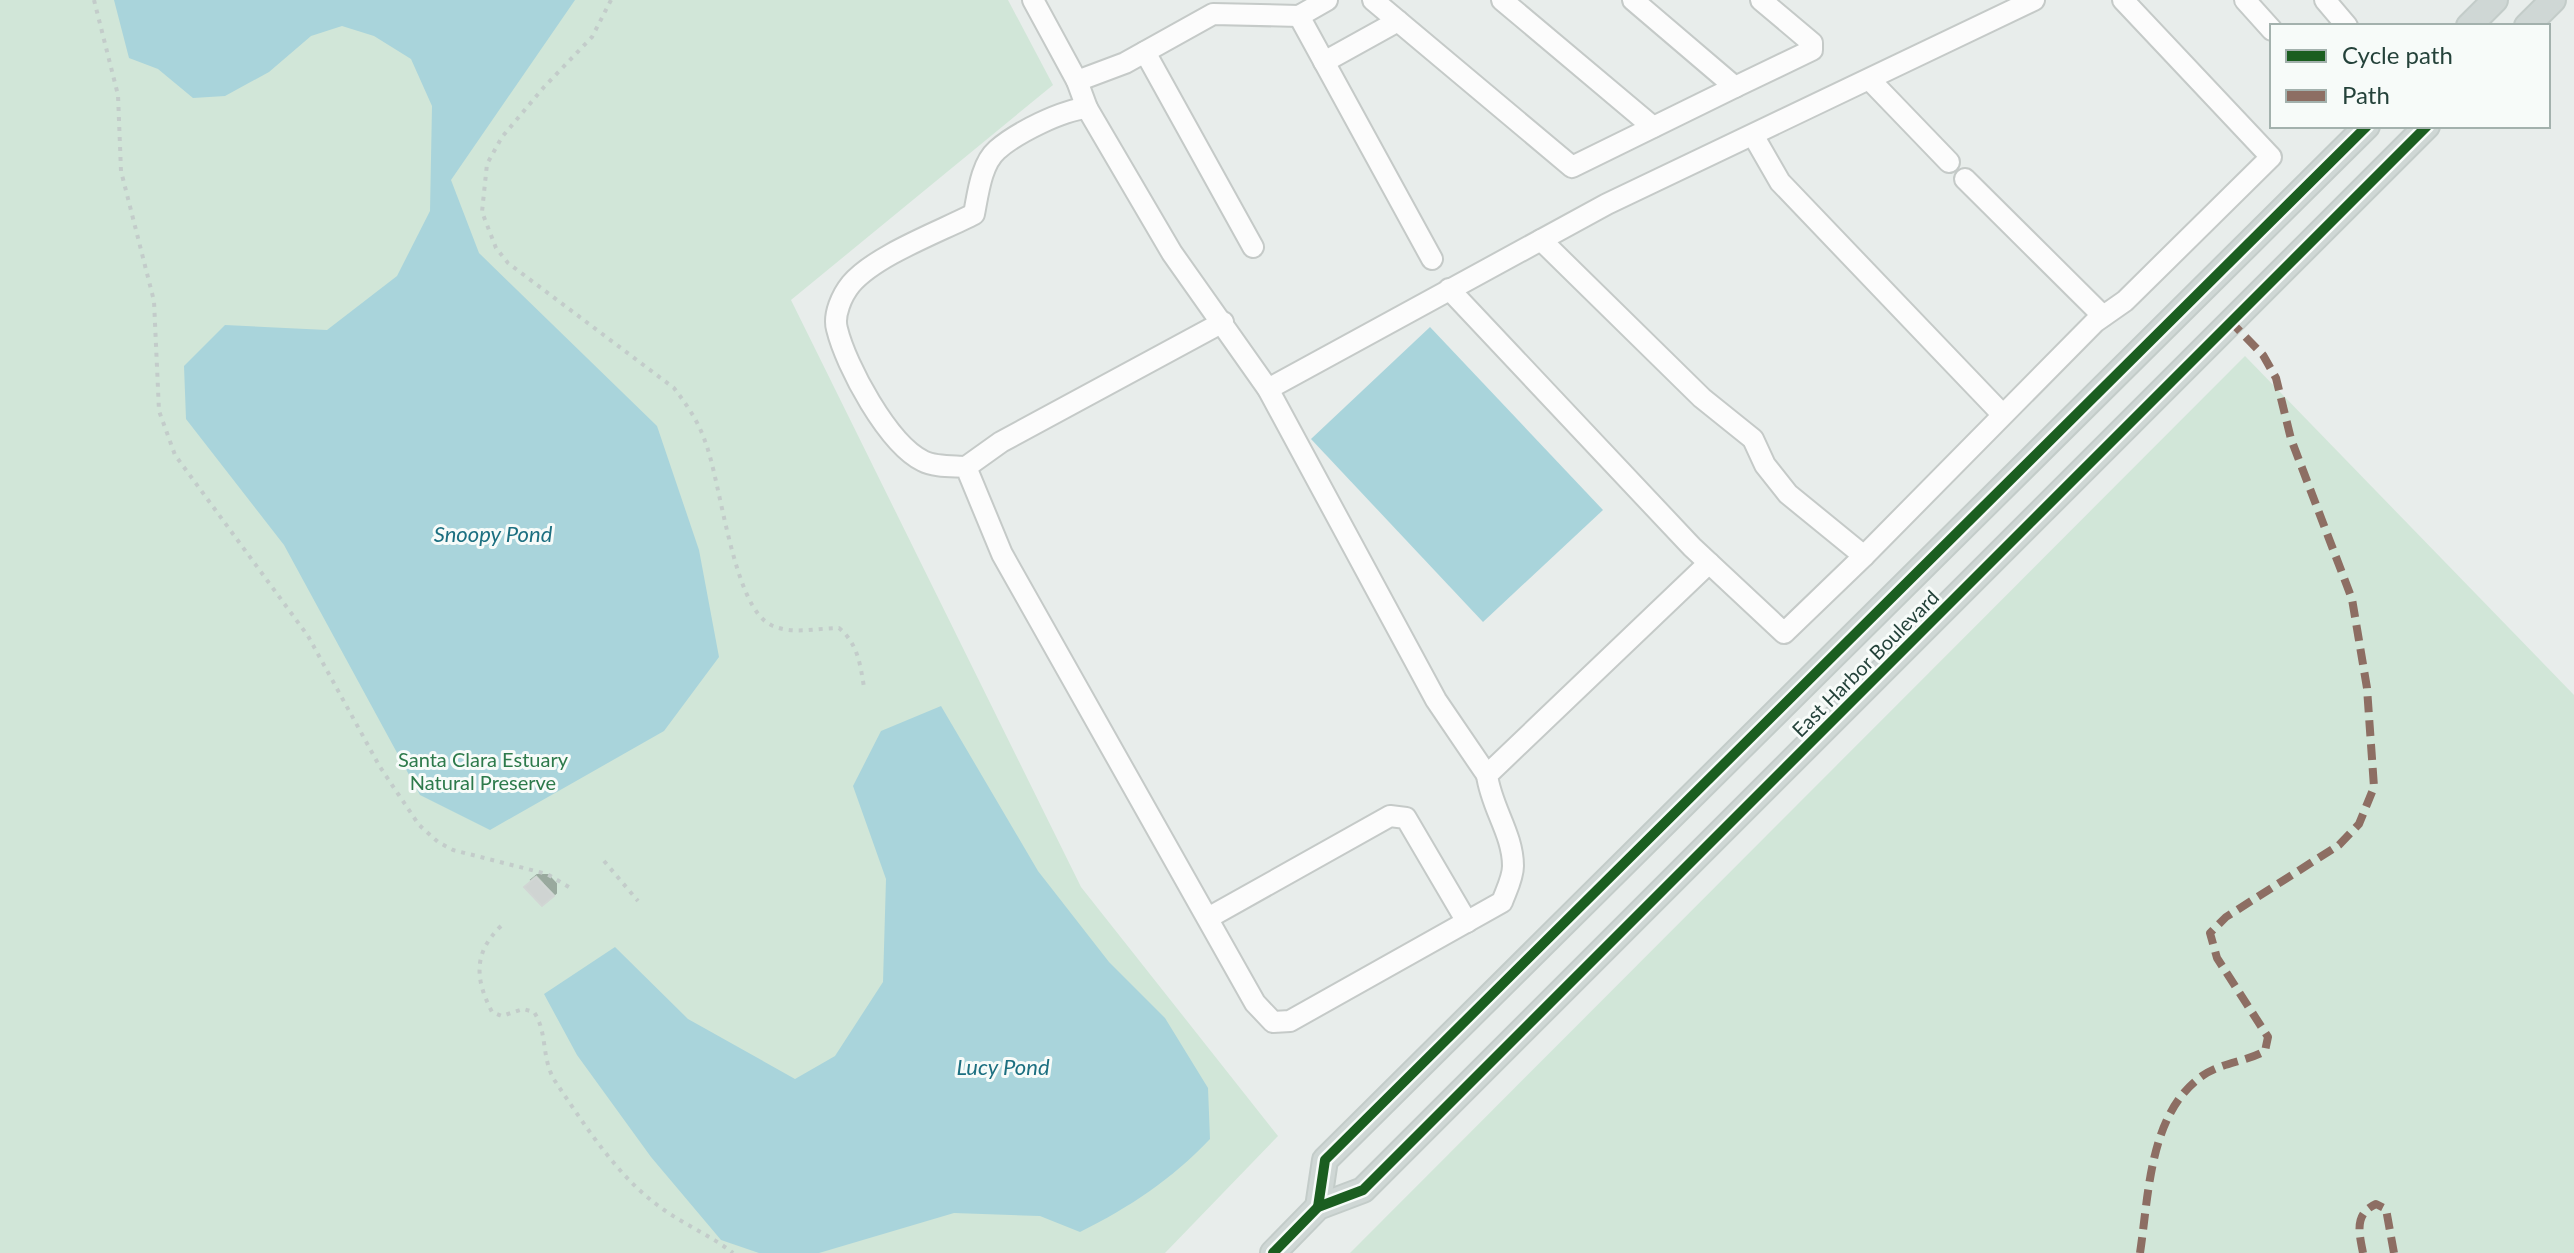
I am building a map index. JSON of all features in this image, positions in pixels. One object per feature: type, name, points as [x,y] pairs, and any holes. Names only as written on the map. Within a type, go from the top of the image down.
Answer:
[{"type":"main road","points":[[2471,24],[2495,0]]},
{"type":"main road","points":[[2529,24],[2553,0]]},
{"type":"main road","name":"East Harbor Boulevard","points":[[1318,1207],[1325,1160],[2365,128]]},
{"type":"main road","name":"East Harbor Boulevard","points":[[1273,1253],[1318,1207],[1363,1190],[2425,128]]},
{"type":"street","points":[[966,467],[1002,554],[1255,1003],[1273,1022],[1290,1021],[1502,902],[1513,868],[1510,843],[1489,791],[1487,775],[1436,700],[1268,389],[1172,253],[1087,108],[1077,81],[1033,0]]},
{"type":"street","points":[[1077,81],[1145,52],[1213,14],[1299,16],[1327,0]]},
{"type":"street","points":[[1373,0],[1572,167],[1812,50],[1812,43],[1761,0]]},
{"type":"street","points":[[1502,0],[1653,127]]},
{"type":"street","points":[[1633,0],[1735,87]]},
{"type":"street","points":[[1268,389],[1541,240],[2034,0]]},
{"type":"street","points":[[1449,289],[1709,563],[1784,633],[2002,414],[2103,316],[2125,301],[2271,157],[2123,0]]},
{"type":"street","points":[[2245,0],[2270,28]]},
{"type":"street","points":[[2325,0],[2345,24]]},
{"type":"street","points":[[1299,16],[1432,259]]},
{"type":"street","points":[[1324,62],[1398,21]]},
{"type":"street","points":[[1145,52],[1253,247]]},
{"type":"street","points":[[1870,80],[1949,162]]},
{"type":"street","points":[[1087,108],[1067,110],[996,151],[981,179],[974,214],[875,265],[851,283],[839,304],[836,327],[860,381],[894,438],[924,462],[966,467],[1001,442],[1223,322]]},
{"type":"street","points":[[1753,135],[1780,182],[2002,414]]},
{"type":"street","points":[[1965,179],[2103,316]]},
{"type":"street","points":[[1541,240],[1702,398],[1753,439],[1765,465],[1788,494],[1864,556]]},
{"type":"street","points":[[1487,775],[1709,563]]},
{"type":"street","points":[[1208,918],[1390,816],[1406,818],[1467,922]]},
{"type":"path","points":[[94,0],[118,95],[121,171],[154,301],[159,411],[175,455],[308,636],[380,767],[419,825],[453,850],[547,874],[574,890]]},
{"type":"path","points":[[611,0],[592,37],[502,137],[487,164],[482,212],[487,230],[508,263],[626,354],[655,370],[674,388],[694,415],[707,445],[738,572],[752,605],[772,626],[796,631],[839,628],[851,638],[860,660],[864,687]]},
{"type":"path","points":[[604,861],[638,901]]},
{"type":"path","points":[[501,926],[480,953],[478,983],[492,1012],[502,1016],[523,1009],[534,1012],[540,1021],[545,1058],[553,1078],[626,1176],[654,1203],[733,1253]]},
{"type":"green space","name":"Santa Clara Estuary Natural Preserve","points":[[0,0],[1008,0],[1053,85],[791,300],[1081,887],[1278,1136],[1165,1253],[0,1253]]},
{"type":"green space","points":[[2245,356],[2574,695],[2574,1253],[1350,1253]]},
{"type":"water","name":"Snoopy Pond","points":[[114,0],[575,0],[451,180],[479,253],[657,426],[699,550],[719,657],[664,731],[490,830],[420,795],[284,545],[186,419],[184,366],[225,325],[327,330],[397,276],[430,211],[432,106],[411,59],[374,36],[342,26],[311,36],[269,72],[225,96],[193,98],[158,69],[129,58]]},
{"type":"water","points":[[1430,327],[1603,510],[1483,622],[1311,439]]},
{"type":"water","name":"Lucy Pond","points":[[941,706],[1038,871],[1109,962],[1165,1018],[1208,1088],[1210,1139],[1149,1192],[1080,1232],[1040,1216],[954,1213],[819,1253],[759,1253],[721,1240],[651,1157],[577,1055],[544,994],[615,947],[688,1019],[795,1079],[835,1056],[883,982],[886,879],[853,786],[881,731]]},
{"type":"building","points":[[536,877],[554,896],[542,906],[524,887]]},
{"type":"marked path","points":[[2140,1253],[2154,1157],[2171,1111],[2184,1092],[2202,1076],[2265,1051],[2268,1037],[2217,958],[2210,933],[2226,917],[2339,845],[2359,824],[2374,787],[2367,688],[2352,599],[2291,439],[2276,378],[2263,355],[2231,322]]},
{"type":"marked path","points":[[2363,1253],[2361,1218],[2376,1204],[2386,1209],[2394,1253]]},
{"type":"cycle path","points":[[1318,1207],[1325,1160],[2365,128]]},
{"type":"cycle path","points":[[1273,1253],[1318,1207],[1363,1190],[2425,128]]}]
